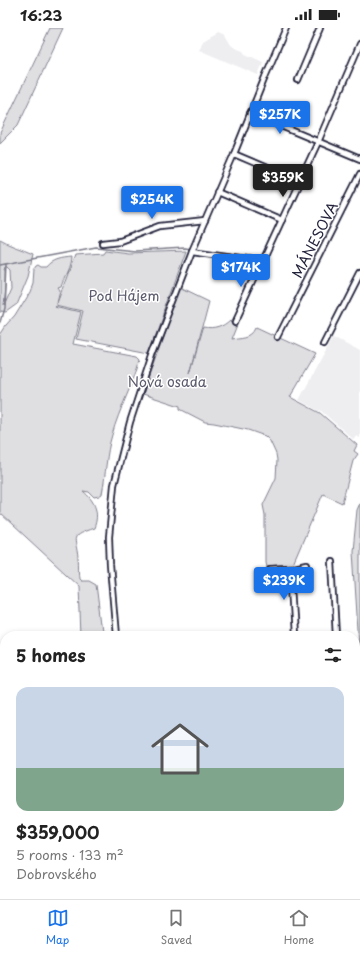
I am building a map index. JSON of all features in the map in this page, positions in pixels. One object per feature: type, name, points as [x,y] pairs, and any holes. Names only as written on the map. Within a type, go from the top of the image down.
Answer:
[{"type":"street","points":[[116,631],[109,544],[114,485],[130,422],[152,356],[192,251],[286,28]]},
{"type":"street","points":[[298,80],[320,28]]},
{"type":"street","points":[[235,321],[300,182],[360,44]]},
{"type":"street","points":[[250,113],[360,160]]},
{"type":"street","points":[[234,154],[300,182]]},
{"type":"street","name":"MÁNESOVA","points":[[278,337],[360,174]]},
{"type":"street","points":[[217,192],[282,220]]},
{"type":"street","points":[[103,243],[120,240],[160,226],[205,221]]},
{"type":"street","points":[[192,251],[263,261]]},
{"type":"street","points":[[325,342],[360,273]]},
{"type":"street","points":[[332,561],[336,631]]},
{"type":"street","points":[[270,569],[290,568],[290,570],[307,565]]},
{"type":"street","points":[[290,570],[294,631]]},
{"type":"shaded area","points":[[218,32],[225,35],[231,45],[235,48],[263,62],[258,75],[199,50],[203,41]]},
{"type":"shaded area","points":[[334,336],[360,350],[360,438],[356,436],[353,439],[320,410],[319,411],[299,400]]},
{"type":"green space","points":[[50,28],[63,28],[18,125],[0,143],[0,133]]},
{"type":"green space","points":[[0,240],[33,254],[28,276],[16,305],[5,313],[0,312]],"holes":[[[5,267],[10,270],[11,288],[3,306],[5,286],[4,270]]]},
{"type":"green space","name":"Pod Hájem","points":[[105,250],[128,253],[186,251],[149,353],[76,339],[83,311],[55,306],[81,312],[73,344],[137,356],[140,359],[134,378],[118,416],[108,449],[102,494],[94,497],[89,492],[83,491],[93,503],[96,512],[96,523],[94,528],[80,533],[75,541],[79,578],[81,580],[89,580],[96,584],[102,631],[81,631],[79,586],[0,513],[0,335],[14,317],[30,291],[33,283],[34,269],[36,266],[46,267],[48,264],[60,258],[71,257],[69,269],[61,287],[58,288],[60,291],[57,303],[75,255],[103,253]]},
{"type":"green space","name":"Nová osada","points":[[180,287],[209,301],[190,373],[203,328],[210,329],[217,327],[229,320],[238,323],[232,338],[250,335],[257,327],[315,354],[290,397],[320,413],[357,445],[354,451],[358,454],[353,461],[342,503],[323,494],[293,564],[266,566],[265,562],[265,515],[263,505],[276,478],[277,460],[270,441],[265,436],[248,430],[205,422],[180,409],[180,406],[143,394]]},
{"type":"green space","points":[[360,503],[360,631],[358,631],[353,551],[357,510]]},
{"type":"waterway","points":[[0,265],[96,247],[135,251],[185,248],[192,249]]},
{"type":"waterway","points":[[0,323],[4,309],[6,264]]}]
